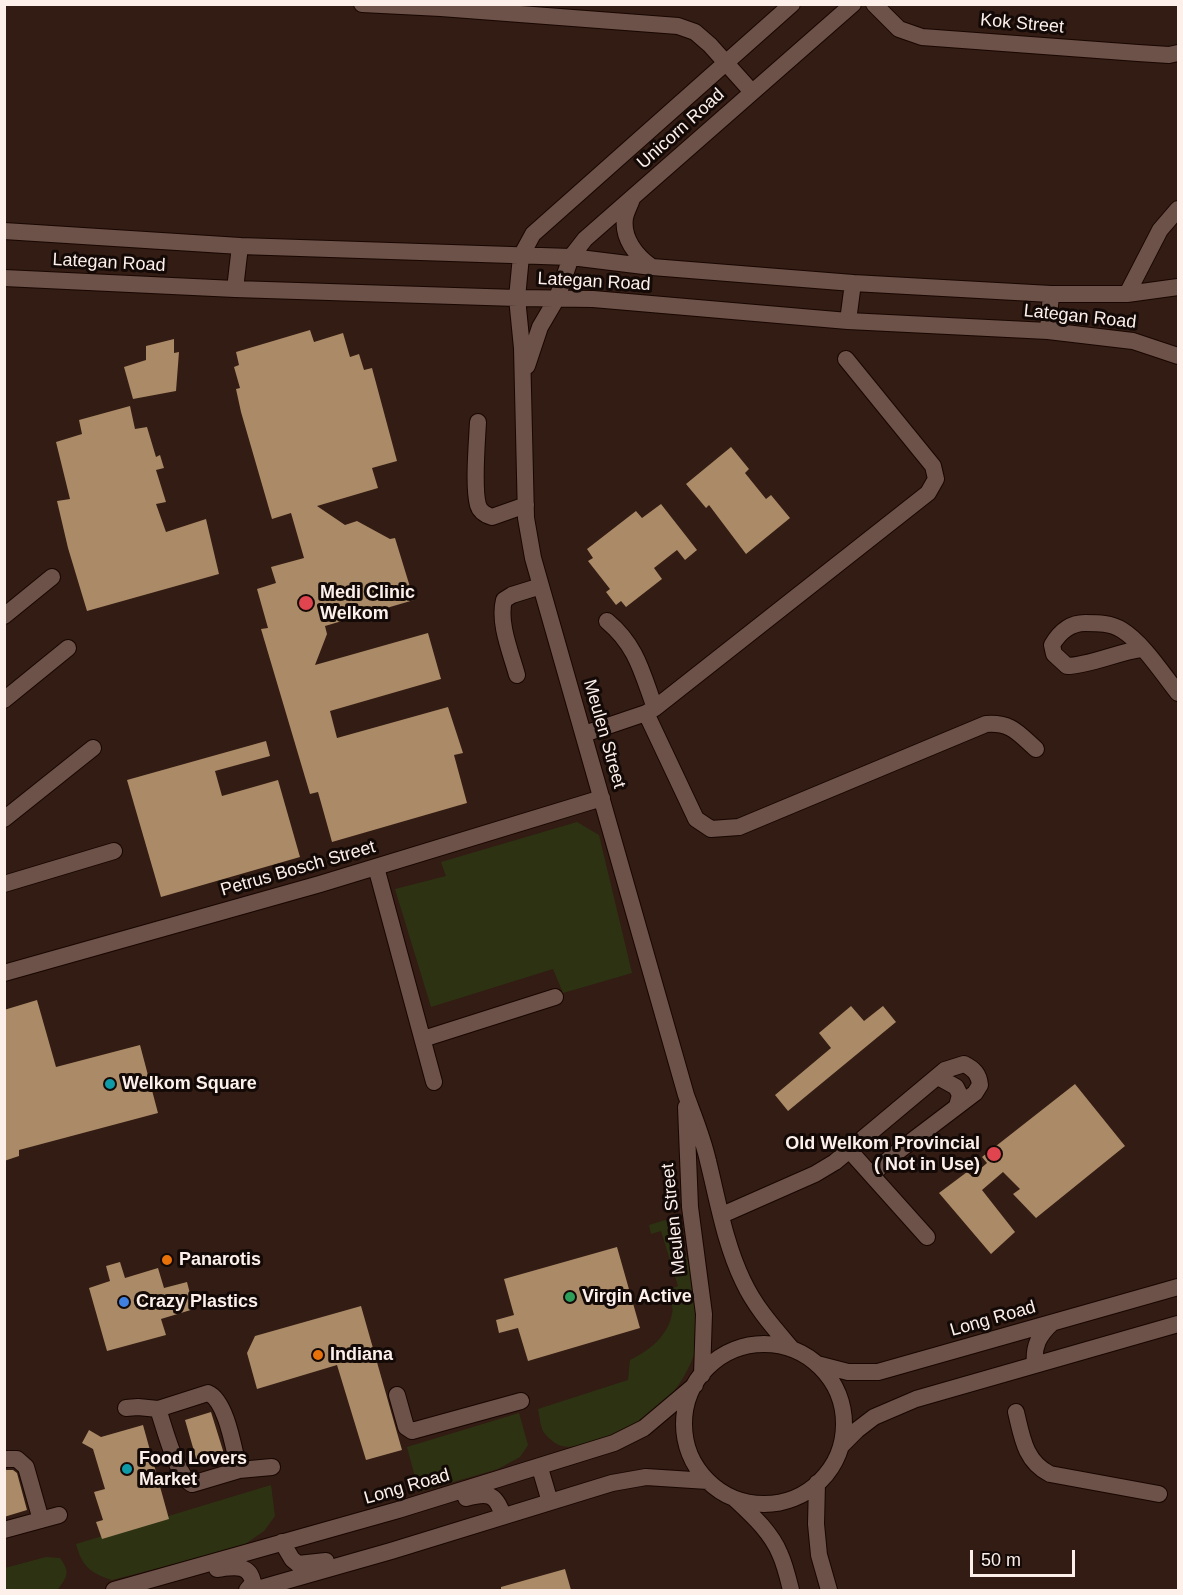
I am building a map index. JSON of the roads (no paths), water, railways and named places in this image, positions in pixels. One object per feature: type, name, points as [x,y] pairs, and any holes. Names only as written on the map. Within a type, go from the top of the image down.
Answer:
[{"type":"street","points":[[362,4],[443,6],[678,26],[695,32],[752,92]]},
{"type":"street","name":"Unicorn Road","points":[[517,298],[521,256],[533,234],[792,4]]},
{"type":"street","name":"Unicorn Road","points":[[557,298],[571,257],[585,239],[853,4]]},
{"type":"street","name":"Kok Street","points":[[874,4],[899,29],[921,37],[1169,55],[1179,53]]},
{"type":"street","points":[[632,198],[625,219],[628,241],[640,259],[652,267]]},
{"type":"street","points":[[1126,294],[1161,230],[1179,208]]},
{"type":"street","name":"Lategan Road","points":[[4,231],[240,246],[571,257],[652,267],[853,283],[1051,294],[1126,294],[1179,287]]},
{"type":"street","points":[[235,289],[240,246]]},
{"type":"street","name":"Lategan Road","points":[[4,278],[235,289],[517,298],[593,298],[849,321],[1048,331],[1133,341],[1179,356]]},
{"type":"street","points":[[849,321],[853,283]]},
{"type":"street","points":[[1048,331],[1051,294]]},
{"type":"street","name":"Meulen Street","points":[[517,298],[524,378],[526,505],[528,528],[541,586],[686,1095],[708,1159],[719,1208],[743,1281],[755,1303],[792,1349]]},
{"type":"street","name":"Meulen Street","points":[[524,378],[540,327],[557,298]]},
{"type":"street","points":[[584,734],[651,710],[928,493],[936,479],[933,466],[846,359]]},
{"type":"street","points":[[478,422],[477,492],[481,511],[492,517],[526,505]]},
{"type":"street","points":[[4,616],[52,576]]},
{"type":"street","points":[[517,675],[502,608],[504,600],[512,595],[541,586]]},
{"type":"street","points":[[607,621],[620,632],[637,658],[651,710],[696,819],[711,829],[739,827],[986,724],[1009,725],[1036,749]]},
{"type":"street","points":[[1141,649],[1124,651],[1083,664],[1066,666],[1054,654],[1052,645],[1066,629],[1079,623],[1098,622],[1122,630],[1141,649],[1179,693]]},
{"type":"street","points":[[4,700],[68,648]]},
{"type":"street","points":[[4,819],[93,748]]},
{"type":"street","name":"Petrus Bosch Street","points":[[4,974],[376,867],[602,798]]},
{"type":"street","points":[[4,884],[114,851]]},
{"type":"street","points":[[376,867],[434,1082]]},
{"type":"street","points":[[423,1039],[555,997]]},
{"type":"street","points":[[690,1207],[719,1208],[815,1174],[850,1151],[945,1070],[964,1064],[972,1068],[980,1085],[975,1093],[872,1174]]},
{"type":"street","points":[[938,1077],[956,1087],[960,1095],[957,1106]]},
{"type":"street","name":"Meulen Street","points":[[686,1095],[690,1207],[704,1314],[698,1380]]},
{"type":"street","points":[[850,1151],[927,1236]]},
{"type":"street","name":"Long Road","points":[[816,1363],[848,1372],[878,1372],[1179,1287]]},
{"type":"street","points":[[1035,1365],[1033,1352],[1036,1342],[1052,1323]]},
{"type":"street","points":[[841,1446],[874,1417],[891,1408],[1179,1324]]},
{"type":"street","points":[[733,1497],[751,1503],[778,1502],[806,1492],[818,1483],[832,1466],[841,1446],[844,1433],[842,1406],[831,1380],[816,1363],[792,1349],[767,1345],[743,1347],[722,1356],[698,1380],[686,1411],[684,1429],[691,1457],[708,1481],[733,1497],[770,1536],[780,1553],[791,1590]]},
{"type":"street","name":"Long Road","points":[[114,1590],[398,1510],[615,1443],[644,1428],[698,1380]]},
{"type":"street","points":[[126,1408],[158,1409],[208,1393],[214,1395],[222,1407],[239,1470]]},
{"type":"street","points":[[397,1395],[406,1427],[412,1431],[521,1401]]},
{"type":"street","points":[[158,1409],[180,1471],[188,1482],[192,1484],[239,1470],[272,1467]]},
{"type":"street","points":[[1016,1412],[1029,1455],[1037,1467],[1042,1470],[1050,1474],[1159,1494]]},
{"type":"street","points":[[5,1458],[17,1459],[26,1467],[41,1520]]},
{"type":"street","points":[[540,1467],[550,1502]]},
{"type":"street","points":[[254,1590],[391,1551],[612,1483],[646,1477],[708,1481]]},
{"type":"street","points":[[818,1483],[816,1524],[819,1555],[829,1590]]},
{"type":"street","points":[[398,1510],[419,1510],[485,1495],[495,1498],[503,1516]]},
{"type":"street","points":[[4,1530],[59,1515]]},
{"type":"street","points":[[282,1542],[292,1559],[298,1564],[315,1563],[374,1550],[391,1551]]},
{"type":"street","points":[[180,1572],[236,1567],[247,1569],[252,1575],[253,1583],[248,1590]]},
{"type":"place","name":"Medi Clinic Welkom","points":[[306,603]]},
{"type":"place","name":"Welkom Square","points":[[110,1084]]},
{"type":"place","name":"Old Welkom Provincial ( Not in Use)","points":[[994,1154]]},
{"type":"place","name":"Panarotis","points":[[167,1260]]},
{"type":"place","name":"Virgin Active","points":[[570,1297]]},
{"type":"place","name":"Crazy Plastics","points":[[124,1302]]},
{"type":"place","name":"Indiana","points":[[318,1355]]},
{"type":"place","name":"Food Lovers Market","points":[[127,1469]]}]
